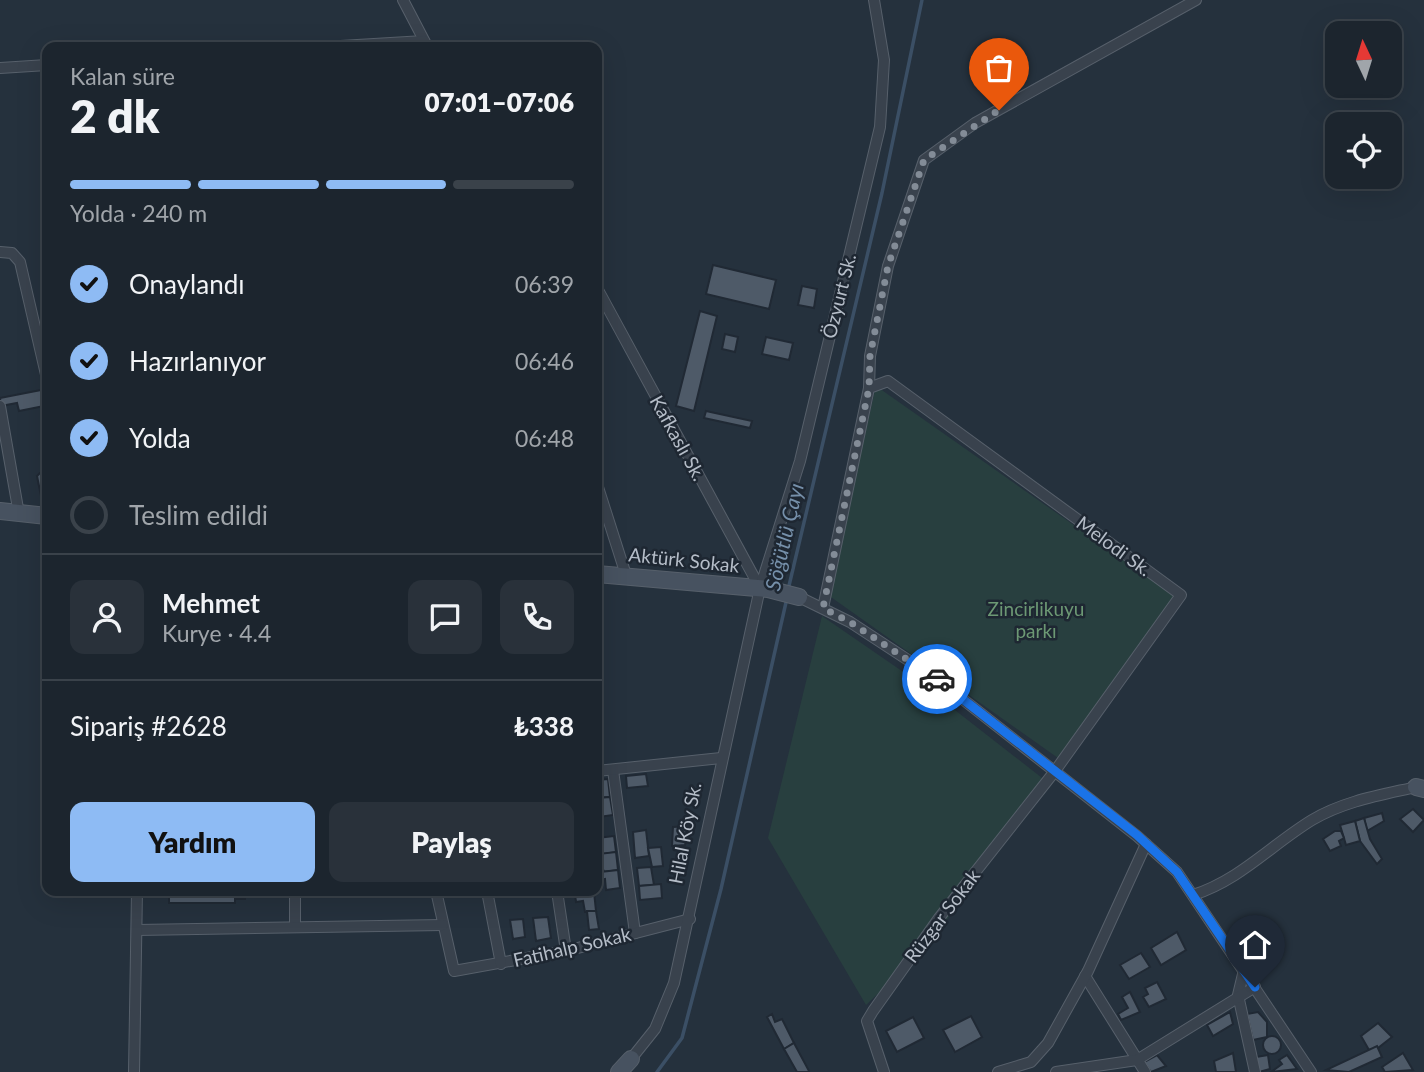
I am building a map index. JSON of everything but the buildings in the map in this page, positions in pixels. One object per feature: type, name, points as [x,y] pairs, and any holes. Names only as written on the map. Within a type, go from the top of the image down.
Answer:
[{"type":"street","points":[[403,0],[425,42]]},
{"type":"street","name":"Özyurt Sk.","points":[[764,588],[800,461],[880,127],[884,60],[874,0]]},
{"type":"street","points":[[823,608],[869,388],[870,356],[888,266],[924,160],[975,123],[1196,0]]},
{"type":"street","points":[[0,68],[42,65]]},
{"type":"street","points":[[0,252],[12,253],[20,262],[42,356]]},
{"type":"street","name":"Kafkaslı Sk.","points":[[602,297],[764,588]]},
{"type":"street","name":"Melodi Sk.","points":[[869,388],[888,381],[899,386],[919,405],[1181,595],[1055,771]]},
{"type":"street","points":[[0,406],[19,514]]},
{"type":"street","points":[[602,500],[626,575]]},
{"type":"street","points":[[0,512],[42,516]]},
{"type":"street","name":"Aktürk Sokak","points":[[602,574],[764,588],[799,597]]},
{"type":"street","name":"Hilal Köy Sk.","points":[[619,1072],[655,1029],[674,984],[690,919],[721,758],[764,588]]},
{"type":"street","points":[[799,597],[850,622],[937,679],[1146,844],[1177,872],[1311,1072]]},
{"type":"street","points":[[602,770],[721,758]]},
{"type":"street","points":[[613,769],[635,933]]},
{"type":"street","name":"Rüzgar Sokak","points":[[884,1072],[867,1021],[939,918],[1055,771]]},
{"type":"street","points":[[1193,895],[1218,887],[1313,820],[1362,798],[1420,788]]},
{"type":"street","points":[[1023,1072],[1032,1067],[1048,1044],[1085,976],[1146,844]]},
{"type":"street","points":[[134,1072],[137,896]]},
{"type":"street","points":[[295,896],[295,927]]},
{"type":"street","points":[[136,930],[443,925],[437,896]]},
{"type":"street","points":[[488,896],[501,964]]},
{"type":"street","points":[[558,896],[566,951]]},
{"type":"street","name":"Fatihalp Sokak","points":[[443,925],[454,971],[566,951],[690,919]]},
{"type":"street","points":[[1244,970],[1238,995],[1255,1072]]},
{"type":"street","points":[[1085,976],[1145,1072]]},
{"type":"street","points":[[1056,1072],[1137,1060],[1238,995],[1255,987]]},
{"type":"street","points":[[998,1072],[1032,1067]]},
{"type":"green space","name":"Zincirlikuyu parkı","points":[[876,386],[1176,597],[1058,758],[828,595]]},
{"type":"green space","points":[[822,616],[928,689],[1046,781],[928,946],[866,1005],[768,838]]},
{"type":"waterway","name":"Söğütlü Çayı","points":[[788,590],[882,193],[922,0]]},
{"type":"waterway","name":"Söğütlü Çayı","points":[[657,1072],[682,1038],[721,889],[787,598]]},
{"type":"way so far","points":[[937,679],[850,622],[823,608],[869,388],[870,356],[888,266],[924,160],[975,123],[999,110]]},
{"type":"route","points":[[937,679],[1137,835],[1177,872],[1255,987]]}]
